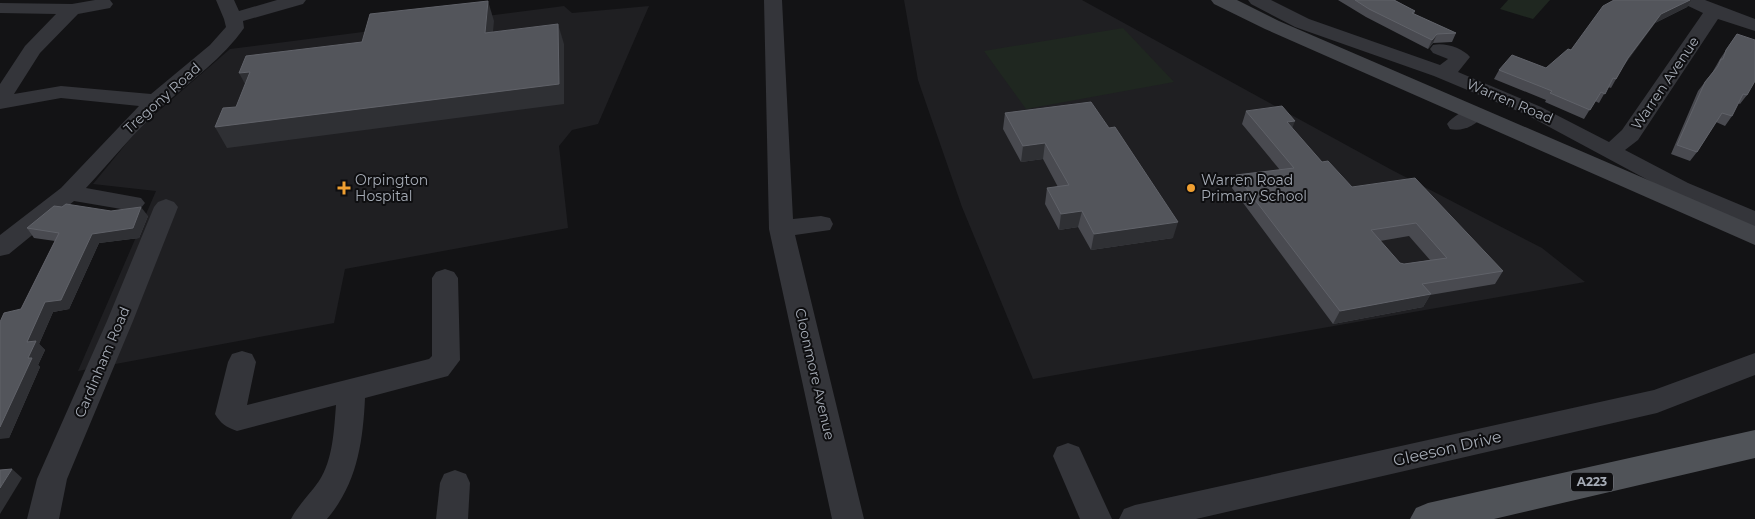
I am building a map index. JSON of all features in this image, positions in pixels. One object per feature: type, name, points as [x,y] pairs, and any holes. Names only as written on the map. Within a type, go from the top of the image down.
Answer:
[{"type":"main road","name":"A223","points":[[1428,519],[1755,444]]},
{"type":"street","points":[[230,9],[297,0]]},
{"type":"street","name":"Cloonmore Avenue","points":[[773,0],[781,229],[848,519]]},
{"type":"street","name":"Warren Road","points":[[1222,0],[1466,119],[1755,236]]},
{"type":"street","name":"Warren Road","points":[[1257,0],[1302,23],[1440,72],[1534,111],[1680,188],[1755,220]]},
{"type":"street","points":[[1690,0],[1755,26]]},
{"type":"street","points":[[0,8],[72,8],[104,4]]},
{"type":"street","points":[[0,102],[32,50],[72,8]]},
{"type":"street","name":"Tregony Road","points":[[0,248],[68,193],[127,129],[217,49],[235,28],[230,9]]},
{"type":"street","name":"Warren Avenue","points":[[1611,151],[1630,135],[1714,11]]},
{"type":"street","points":[[1440,49],[1460,57],[1452,67],[1440,72]]},
{"type":"street","points":[[0,102],[61,92],[156,102]]},
{"type":"street","points":[[68,193],[133,203]]},
{"type":"street","name":"Cardinham Road","points":[[42,519],[52,479],[120,321],[166,207]]},
{"type":"street","points":[[0,222],[26,227]]},
{"type":"street","points":[[781,229],[821,224]]},
{"type":"street","points":[[242,362],[230,414],[236,418],[438,368],[446,360],[445,278]]},
{"type":"street","name":"Gleeson Drive","points":[[1135,519],[1657,401],[1755,364]]},
{"type":"street","points":[[307,519],[328,494],[346,458],[351,390]]},
{"type":"street","points":[[1068,456],[1096,519]]},
{"type":"street","points":[[452,519],[455,483]]},
{"type":"shaded area","name":"Warren Road Primary School","points":[[904,0],[1082,0],[1390,169],[1542,248],[1585,282],[1033,379],[962,207],[918,80]]},
{"type":"shaded area","points":[[1508,0],[1550,0],[1533,19],[1500,9]]},
{"type":"shaded area","name":"Orpington Hospital","points":[[564,6],[572,13],[649,6],[598,124],[572,130],[559,146],[568,228],[345,269],[334,323],[78,371],[156,191],[93,184],[139,128],[230,49]]},
{"type":"shaded area","points":[[1123,28],[1174,82],[1026,109],[984,51]]},
{"type":"building","points":[[1355,0],[1394,0],[1415,11],[1412,13],[1456,33],[1437,34],[1432,40],[1369,9]]},
{"type":"building","points":[[1614,0],[1690,0],[1661,14],[1628,58],[1616,79],[1613,78],[1605,94],[1601,92],[1590,110],[1550,93],[1552,91],[1499,70],[1512,55],[1546,68],[1568,49],[1571,50],[1603,6]]},
{"type":"building","points":[[488,1],[485,33],[558,24],[559,84],[215,127],[223,108],[236,107],[250,72],[239,73],[246,56],[362,42],[370,14]]},
{"type":"building","points":[[1737,34],[1755,40],[1755,81],[1747,95],[1743,94],[1732,116],[1722,113],[1697,152],[1677,145],[1705,82],[1718,66],[1721,59],[1723,59],[1726,50]]},
{"type":"building","points":[[1091,102],[1109,128],[1115,127],[1178,222],[1094,234],[1082,211],[1061,214],[1047,188],[1069,185],[1045,143],[1023,146],[1005,113]]},
{"type":"building","points":[[1282,106],[1295,121],[1287,122],[1322,162],[1328,161],[1352,187],[1415,178],[1503,271],[1422,284],[1431,294],[1340,311],[1236,175],[1294,168],[1246,111]],"holes":[[[1416,223],[1447,258],[1400,263],[1371,230]]]},
{"type":"building","points":[[66,204],[111,211],[141,207],[133,228],[92,234],[61,300],[45,302],[27,342],[36,341],[28,358],[32,358],[0,427],[0,322],[4,313],[21,309],[59,233],[27,228],[54,206],[62,207]]},
{"type":"building","points":[[12,469],[0,488],[0,470]]},
{"type":"place","name":"Orpington Hospital","points":[[344,188]]},
{"type":"place","name":"Warren Road Primary School","points":[[1191,188]]}]
